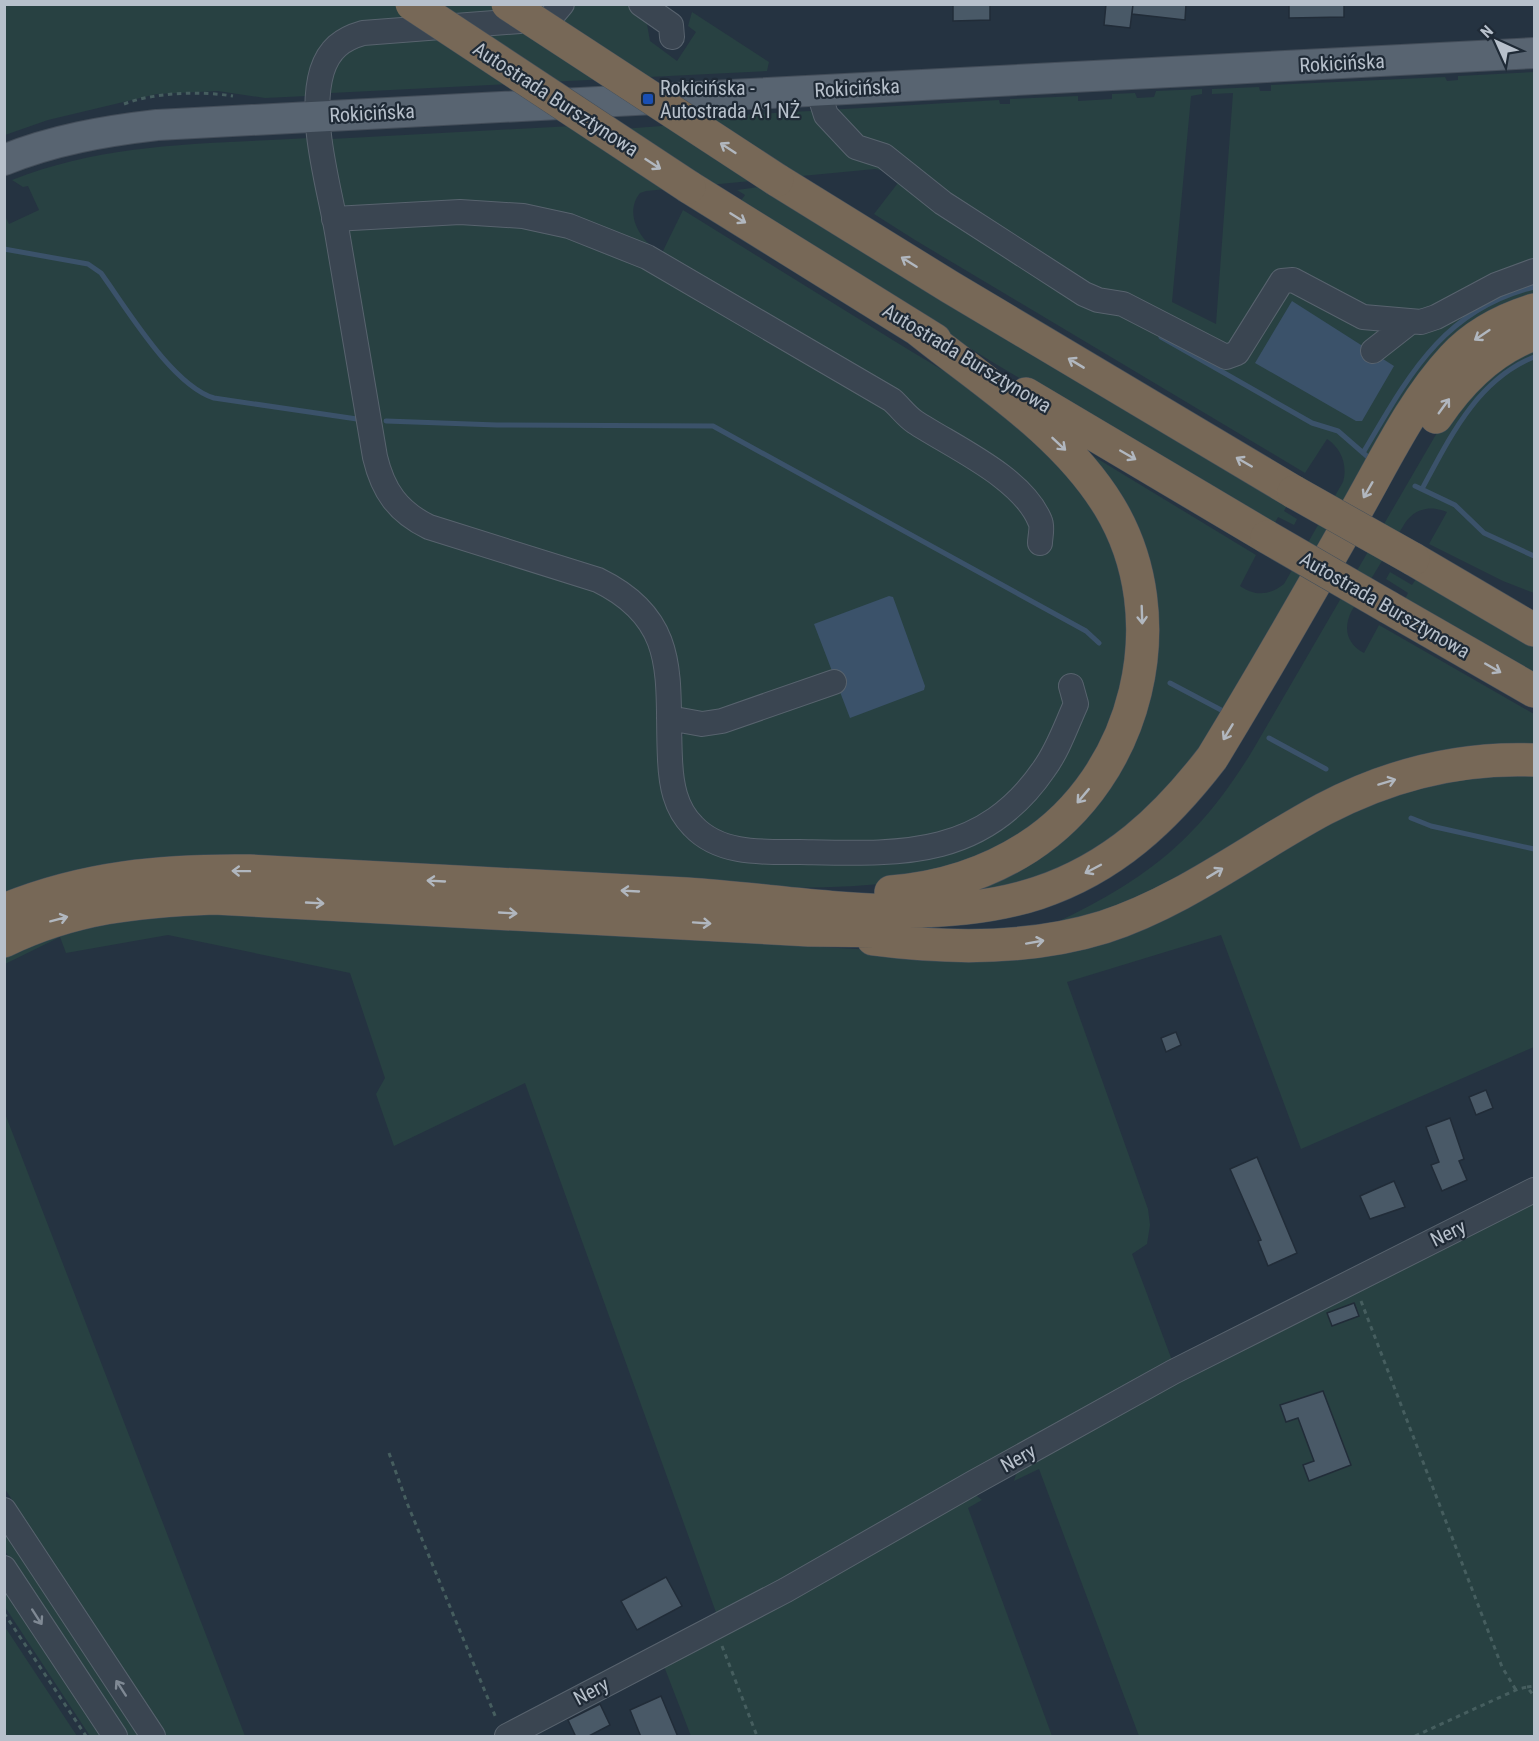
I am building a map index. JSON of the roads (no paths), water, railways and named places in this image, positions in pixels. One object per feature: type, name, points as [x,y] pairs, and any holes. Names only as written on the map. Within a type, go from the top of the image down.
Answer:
[{"type":"highway","name":"Autostrada Bursztynowa","points":[[412,4],[688,187],[916,328],[1267,537],[1534,692]]},
{"type":"highway","points":[[508,4],[777,180],[970,299],[1294,492],[1534,630]]},
{"type":"highway","points":[[4,910],[71,886],[113,877],[182,870],[249,871],[689,894],[900,909],[984,906],[1057,886],[1098,866],[1136,841],[1173,807],[1212,758],[1383,464],[1437,378],[1454,357],[1471,342],[1493,327],[1534,310]]},
{"type":"highway","points":[[689,894],[836,896],[936,886],[973,876],[1030,846],[1067,814],[1096,781],[1121,736],[1138,685],[1143,638],[1137,578],[1115,518],[1094,483],[1063,447],[916,328]]},
{"type":"highway","points":[[4,941],[47,923],[106,907],[139,901],[214,898],[809,930],[951,930],[1013,922],[1044,914],[1091,894],[1130,872],[1160,849],[1194,816],[1241,752],[1444,404],[1488,359],[1506,347],[1534,334]]},
{"type":"highway","points":[[1426,567],[1534,604]]},
{"type":"highway","points":[[809,930],[914,945],[1024,944],[1078,933],[1103,927],[1150,908],[1192,887],[1323,810],[1378,785],[1439,767],[1468,762],[1503,759],[1534,760]]},
{"type":"main road","name":"Rokicińska","points":[[4,160],[49,145],[111,130],[818,90],[1534,54]]},
{"type":"street","points":[[562,4],[552,17],[546,20],[377,31],[351,37],[334,47],[326,60],[320,78],[319,117],[326,181],[375,457],[381,480],[390,496],[408,516],[429,527],[588,576],[627,598],[647,618],[660,640],[668,680],[671,777],[676,798],[692,826],[708,839],[727,846],[748,850],[896,853],[946,844],[973,832],[1023,796],[1046,768],[1076,704],[1071,686]]},
{"type":"street","points":[[641,4],[671,25],[672,37]]},
{"type":"street","points":[[818,90],[826,114],[856,147],[884,156],[943,203],[1084,294],[1098,300],[1123,304],[1226,357],[1237,353],[1277,285],[1287,279],[1364,317],[1410,322],[1436,317],[1496,285],[1534,271]]},
{"type":"street","points":[[334,219],[451,212],[503,214],[569,226],[621,245],[892,400],[915,422],[984,464],[1018,492],[1032,508],[1041,523],[1040,543]]},
{"type":"street","points":[[1373,351],[1410,322]]},
{"type":"street","points":[[669,718],[702,724],[722,721],[834,681]]},
{"type":"street","name":"Nery","points":[[503,1730],[715,1628],[1173,1372],[1534,1190]]},
{"type":"street","points":[[4,1510],[153,1737]]},
{"type":"street","points":[[4,1568],[115,1737]]},
{"type":"water","points":[[1292,301],[1394,366],[1362,421],[1356,421],[1255,363]]},
{"type":"water","points":[[889,596],[893,597],[925,686],[924,690],[850,718],[814,624]]},
{"type":"waterway","points":[[4,249],[88,264],[101,273],[151,344],[167,362],[182,378],[214,398],[357,419]]},
{"type":"waterway","points":[[1363,453],[1413,373],[1451,330],[1475,312],[1502,298],[1534,287]]},
{"type":"waterway","points":[[1161,337],[1312,423],[1338,431],[1369,458]]},
{"type":"waterway","points":[[1422,489],[1455,430],[1481,395],[1514,367],[1534,357]]},
{"type":"waterway","points":[[386,421],[497,425],[713,426],[1086,631],[1099,643]]},
{"type":"waterway","points":[[1415,486],[1455,505],[1484,533],[1534,556]]},
{"type":"waterway","points":[[1170,683],[1223,711]]},
{"type":"waterway","points":[[1269,738],[1326,769]]},
{"type":"waterway","points":[[1411,818],[1431,826],[1534,849]]},
{"type":"place","name":"Rokicińska - Autostrada A1 NŻ","points":[[648,99]]}]
